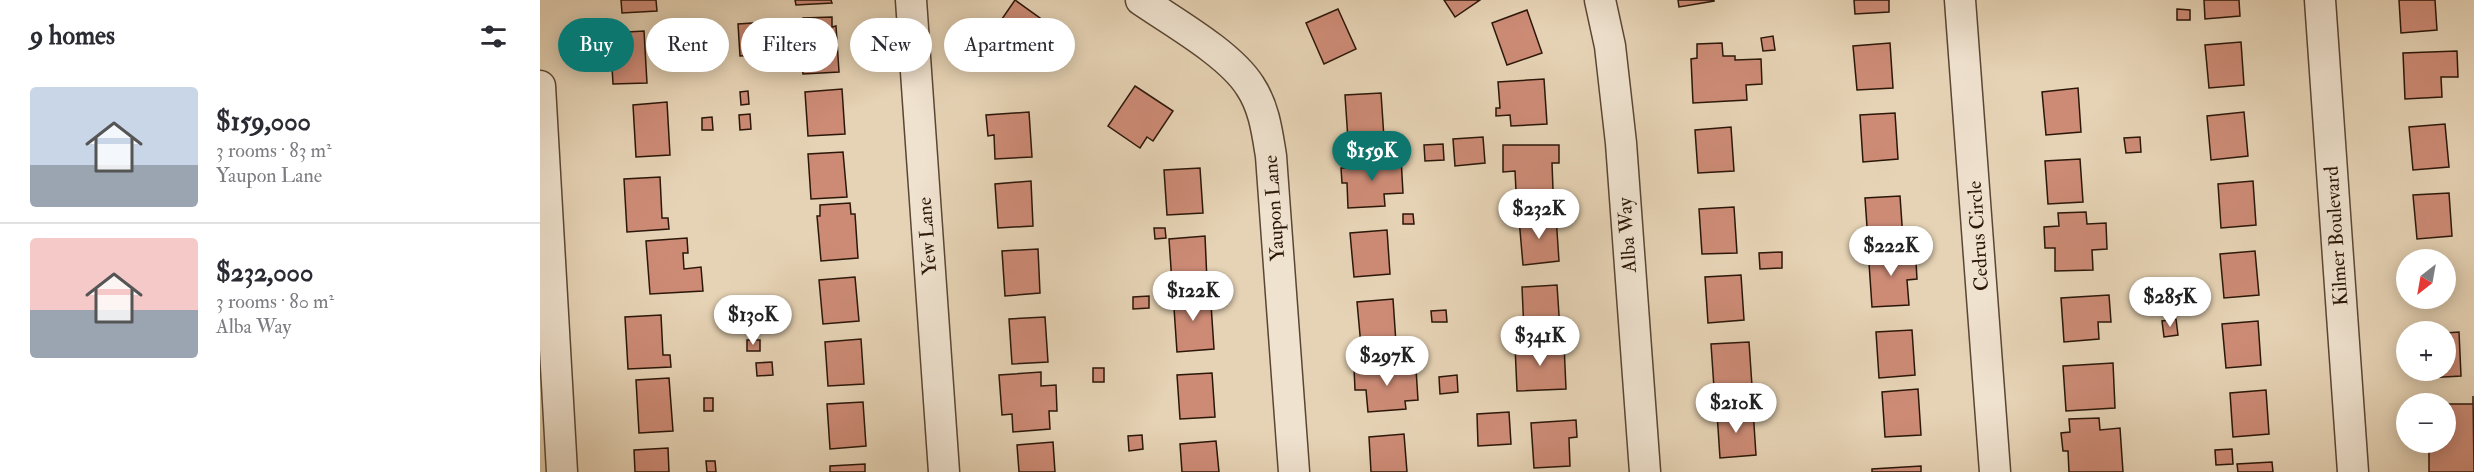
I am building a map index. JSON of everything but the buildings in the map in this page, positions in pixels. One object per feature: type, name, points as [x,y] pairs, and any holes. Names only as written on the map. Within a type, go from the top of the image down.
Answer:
[{"type":"street","name":"Yew Lane","points":[[911,0],[944,472]]},
{"type":"street","name":"Yaupon Lane","points":[[1141,0],[1237,69],[1250,85],[1261,108],[1271,156],[1294,472]]},
{"type":"street","name":"Alba Way","points":[[1600,0],[1610,46],[1621,143],[1645,472]]},
{"type":"street","name":"Cedrus Circle","points":[[1960,0],[1995,472]]},
{"type":"street","name":"Kilmer Boulevard","points":[[2320,0],[2353,472]]},
{"type":"street","points":[[540,86],[546,281],[562,472]]}]
